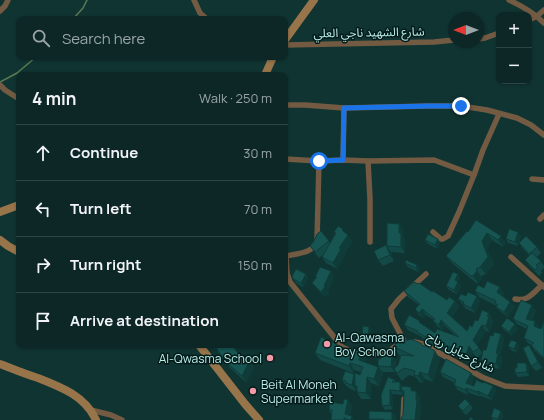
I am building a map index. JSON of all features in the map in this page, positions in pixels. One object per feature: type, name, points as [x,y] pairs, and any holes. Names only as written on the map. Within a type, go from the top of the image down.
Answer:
[{"type":"street","points":[[0,12],[8,0]]},
{"type":"street","points":[[194,0],[200,13],[204,16]]},
{"type":"street","points":[[288,36],[314,0]]},
{"type":"street","points":[[509,0],[537,16],[544,23]]},
{"type":"street","points":[[532,18],[544,10]]},
{"type":"street","points":[[484,38],[496,34]]},
{"type":"street","name":"شارع الشهيد ناجي العلي","points":[[288,44],[448,40]]},
{"type":"street","points":[[266,72],[270,60]]},
{"type":"street","points":[[0,85],[16,97]]},
{"type":"street","points":[[288,105],[344,108],[461,106],[487,110],[515,117],[535,127],[544,135]]},
{"type":"street","points":[[343,160],[344,108]]},
{"type":"street","points":[[433,232],[441,239],[448,236],[499,114]]},
{"type":"street","points":[[288,160],[434,160],[474,175]]},
{"type":"street","points":[[288,254],[307,252],[316,244],[318,237],[319,161]]},
{"type":"street","points":[[368,161],[370,242]]},
{"type":"street","points":[[532,179],[544,180]]},
{"type":"street","points":[[0,212],[16,206]]},
{"type":"street","points":[[0,240],[8,246]]},
{"type":"street","points":[[0,243],[16,250]]},
{"type":"street","points":[[511,257],[543,286],[525,300],[521,301],[515,299]]},
{"type":"street","points":[[288,275],[293,286],[342,347],[353,352],[382,354],[392,350],[404,341],[392,318],[391,309],[399,299],[426,274]]},
{"type":"street","name":"شارع حبايل رياح","points":[[404,341],[408,340],[422,344],[482,377],[505,386],[544,388]]},
{"type":"street","points":[[201,348],[259,420]]},
{"type":"street","points":[[0,364],[59,386],[74,395],[91,410],[96,420]]},
{"type":"street","points":[[403,420],[404,399]]},
{"type":"street","points":[[91,410],[111,415],[122,420]]},
{"type":"building","points":[[476,220],[501,236],[498,240],[487,233],[482,241],[488,257],[480,267],[476,269],[477,271],[473,276],[471,276],[446,256],[467,231],[468,232]]},
{"type":"building","points":[[387,223],[399,224],[399,233],[401,233],[401,247],[387,246]]},
{"type":"building","points":[[338,226],[348,235],[339,248],[341,249],[333,263],[322,257],[336,233],[334,232]]},
{"type":"building","points":[[509,229],[518,232],[515,242],[506,239]]},
{"type":"building","points":[[321,231],[329,241],[315,252],[310,246],[317,234]]},
{"type":"building","points":[[428,234],[438,239],[435,245],[425,240]]},
{"type":"building","points":[[526,236],[537,247],[529,254],[519,243]]},
{"type":"building","points":[[386,245],[390,255],[378,260],[374,251]]},
{"type":"building","points":[[532,253],[541,261],[536,265],[538,267],[535,270],[525,260]]},
{"type":"building","points":[[406,260],[417,265],[416,268],[405,263]]},
{"type":"building","points":[[320,267],[331,271],[324,286],[325,287],[321,292],[312,283],[317,277],[315,277]]},
{"type":"building","points":[[296,269],[306,274],[301,283],[293,279],[292,276]]},
{"type":"building","points":[[453,272],[458,274],[455,280],[458,282],[454,290],[446,286]]},
{"type":"building","points":[[487,281],[500,287],[497,292],[510,302],[504,312],[496,307],[498,305],[495,303],[496,301],[475,291],[478,285],[484,288]]},
{"type":"building","points":[[414,282],[419,283],[447,300],[449,297],[455,301],[447,313],[467,331],[470,325],[472,327],[475,320],[478,321],[482,310],[489,313],[487,316],[489,317],[486,326],[482,325],[473,340],[479,348],[473,352],[469,346],[466,354],[462,353],[455,350],[456,349],[431,340],[417,332],[418,331],[404,325],[409,315],[420,321],[419,322],[435,333],[437,329],[459,337],[441,320],[439,325],[433,321],[435,319],[422,309],[419,313],[415,309],[420,304],[404,291]]},
{"type":"building","points":[[468,292],[477,296],[471,308],[463,304],[464,302],[458,299],[461,294],[466,296]]},
{"type":"building","points":[[521,300],[532,305],[526,319],[535,321],[534,326],[541,329],[544,321],[544,358],[531,345],[534,343],[524,338],[528,326],[513,319]]},
{"type":"building","points":[[507,318],[515,324],[509,332],[501,326]]},
{"type":"building","points":[[363,326],[369,327],[368,336],[362,336]]},
{"type":"building","points":[[494,332],[501,334],[496,353],[498,353],[496,364],[481,360],[483,350],[486,350],[490,335],[493,336]]},
{"type":"building","points":[[321,337],[347,349],[361,351],[359,360],[378,367],[374,379],[367,377],[366,393],[357,392],[357,386],[355,386],[355,373],[360,375],[363,367],[350,363],[349,366],[315,353]]},
{"type":"building","points":[[401,338],[416,341],[422,344],[421,345],[435,351],[428,375],[420,372],[418,376],[414,375],[415,371],[404,368],[397,373],[394,369],[398,365],[401,355],[414,356],[394,347],[397,340]]},
{"type":"building","points":[[511,340],[517,342],[514,349],[508,346]]},
{"type":"building","points":[[529,345],[538,362],[531,366],[523,348]]},
{"type":"building","points":[[216,348],[234,348],[249,362],[242,376],[226,362]]},
{"type":"building","points":[[381,356],[392,356],[391,367],[378,366],[378,359],[381,359]]},
{"type":"building","points":[[446,359],[471,373],[466,383],[474,386],[476,380],[493,386],[488,396],[478,391],[477,392],[466,388],[465,390],[454,385],[456,380],[440,372]]},
{"type":"building","points":[[517,363],[526,363],[527,372],[515,373]]},
{"type":"building","points":[[345,371],[354,374],[352,385],[342,380]]},
{"type":"building","points":[[388,377],[395,380],[392,382],[400,382],[400,391],[390,390],[390,405],[382,406],[381,395]]},
{"type":"building","points":[[402,386],[411,387],[411,391],[416,391],[417,401],[415,420],[401,420],[403,415],[404,394],[404,391],[401,390]]},
{"type":"building","points":[[344,399],[348,400],[345,414],[352,416],[351,420],[344,418],[344,420],[331,420],[332,410],[329,410],[330,402],[343,404]]},
{"type":"building","points":[[465,399],[470,404],[463,411],[458,406]]},
{"type":"building","points":[[494,408],[501,411],[498,419],[491,417]]},
{"type":"building","points":[[369,411],[392,412],[392,420],[369,419]]},
{"type":"waterway","points":[[76,16],[83,8],[87,0]]},
{"type":"waterway","points":[[18,72],[32,60]]},
{"type":"waterway","points":[[0,82],[16,74]]},
{"type":"place","name":"Al-Qawasma Boy School","points":[[327,344]]},
{"type":"place","name":"Al-Qwasma School","points":[[270,358]]},
{"type":"place","name":"Beit Al Moneh Supermarket","points":[[253,391]]},
{"type":"route","points":[[319,161],[343,160],[344,108],[461,106]]}]
